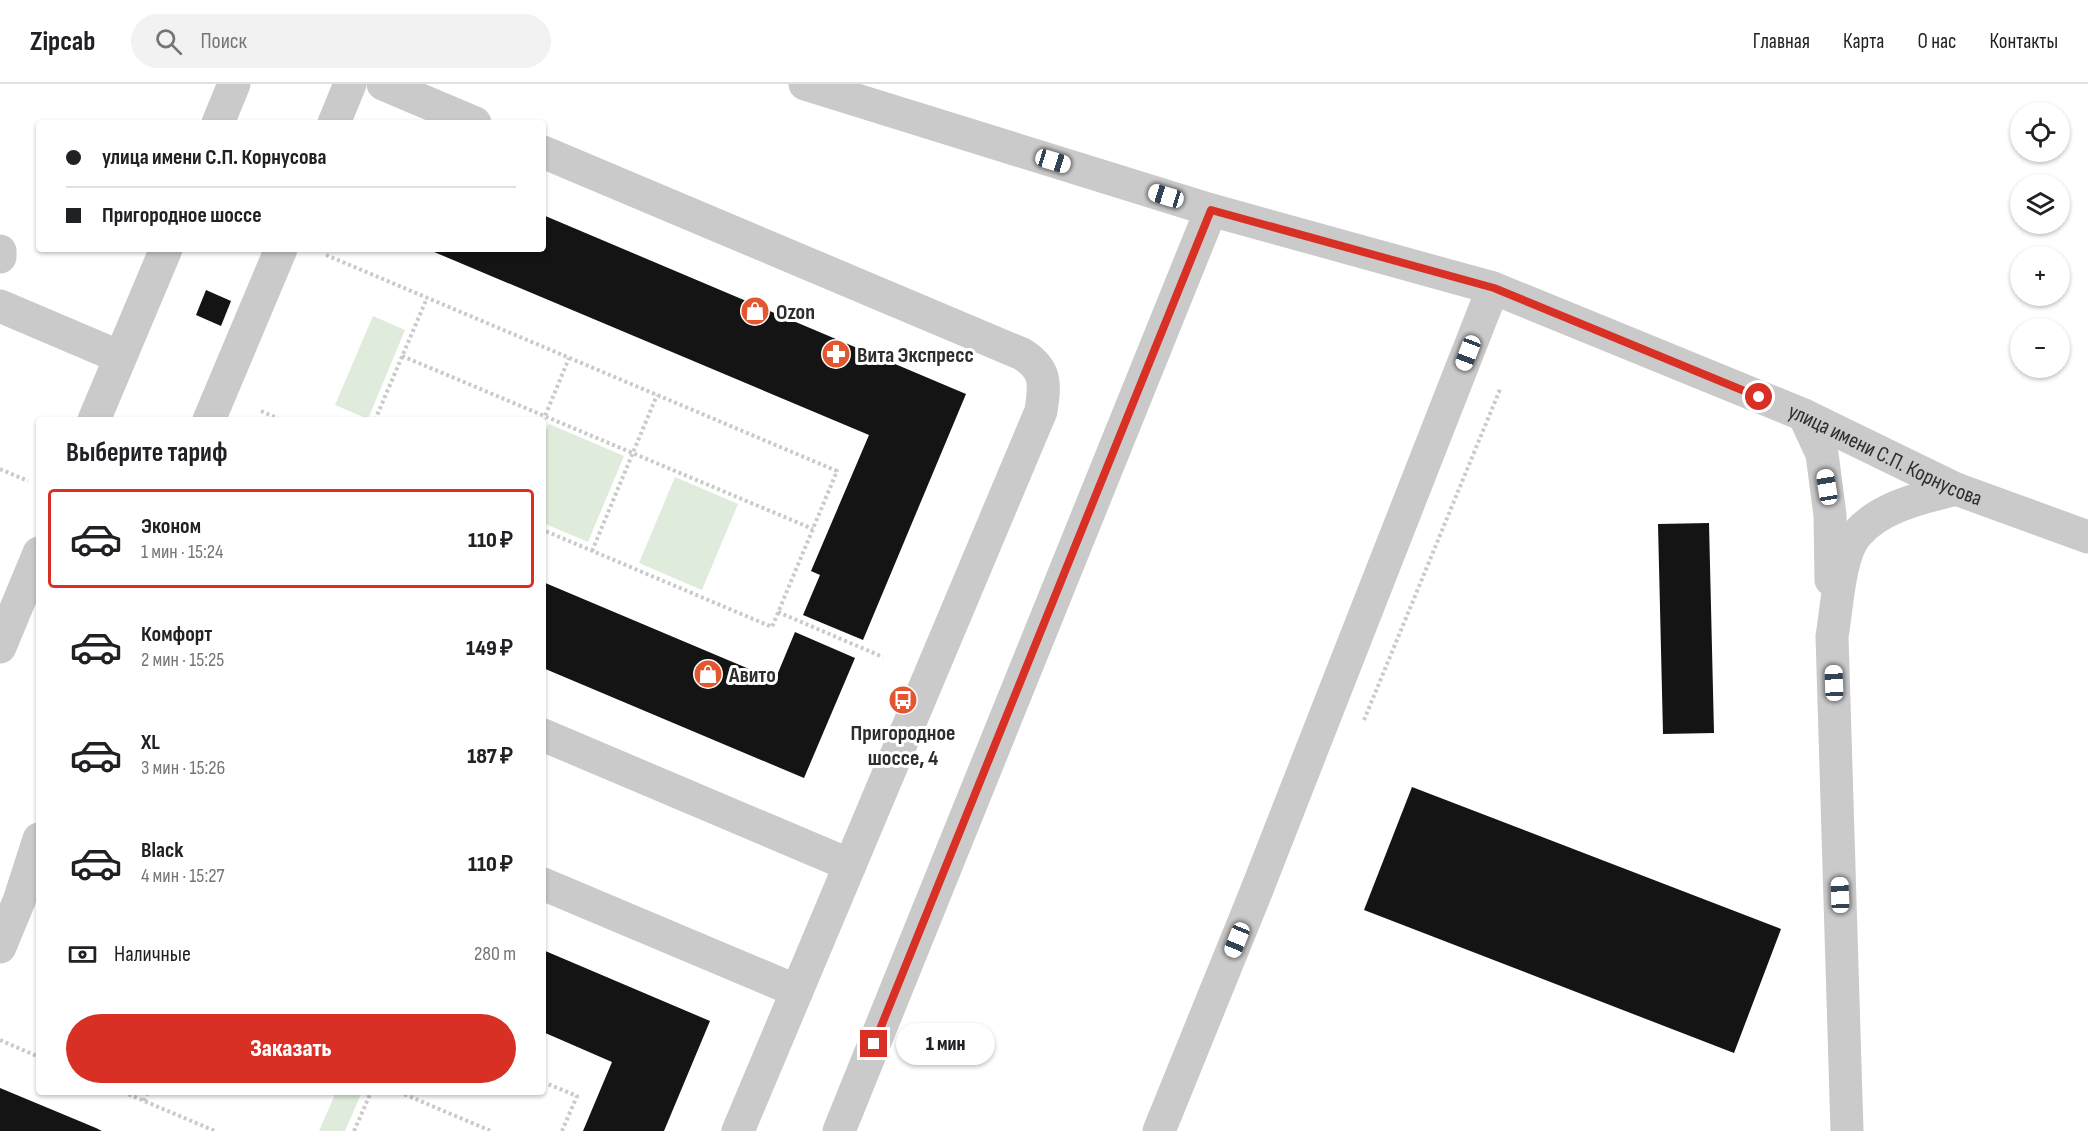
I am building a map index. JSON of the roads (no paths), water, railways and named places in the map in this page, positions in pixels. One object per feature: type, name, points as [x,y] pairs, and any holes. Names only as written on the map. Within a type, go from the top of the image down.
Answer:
[{"type":"street","points":[[219,120],[234,84]]},
{"type":"street","points":[[335,120],[350,84]]},
{"type":"street","points":[[383,84],[469,120]]},
{"type":"street","name":"улица имени С.П. Корнусова","points":[[806,84],[1211,210],[1494,288],[1804,416],[1956,489],[2088,537]]},
{"type":"street","points":[[546,153],[1022,354],[1037,363],[1045,385],[1041,411],[738,1131]]},
{"type":"street","points":[[839,1131],[1211,210]]},
{"type":"street","points":[[0,251],[0,257]]},
{"type":"street","points":[[95,417],[165,252]]},
{"type":"street","points":[[210,417],[280,252]]},
{"type":"street","points":[[1159,1131],[1254,897],[1494,288]]},
{"type":"street","points":[[0,306],[120,357]]},
{"type":"street","points":[[1804,416],[1822,454],[1830,515],[1848,1131]]},
{"type":"street","points":[[1832,636],[1844,563],[1856,535],[1881,514],[1914,500],[1956,489]]},
{"type":"street","points":[[2045,521],[2088,512]]},
{"type":"street","points":[[0,647],[36,560]]},
{"type":"street","points":[[546,736],[850,865]]},
{"type":"street","points":[[0,947],[19,901],[36,848]]},
{"type":"street","points":[[546,885],[797,991]]},
{"type":"place","name":"Ozon","points":[[755,311]]},
{"type":"place","name":"Вита Экспресс","points":[[836,354]]},
{"type":"place","name":"Авито","points":[[708,674]]},
{"type":"place","name":"Пригородное шоссе, 4","points":[[903,700]]}]
